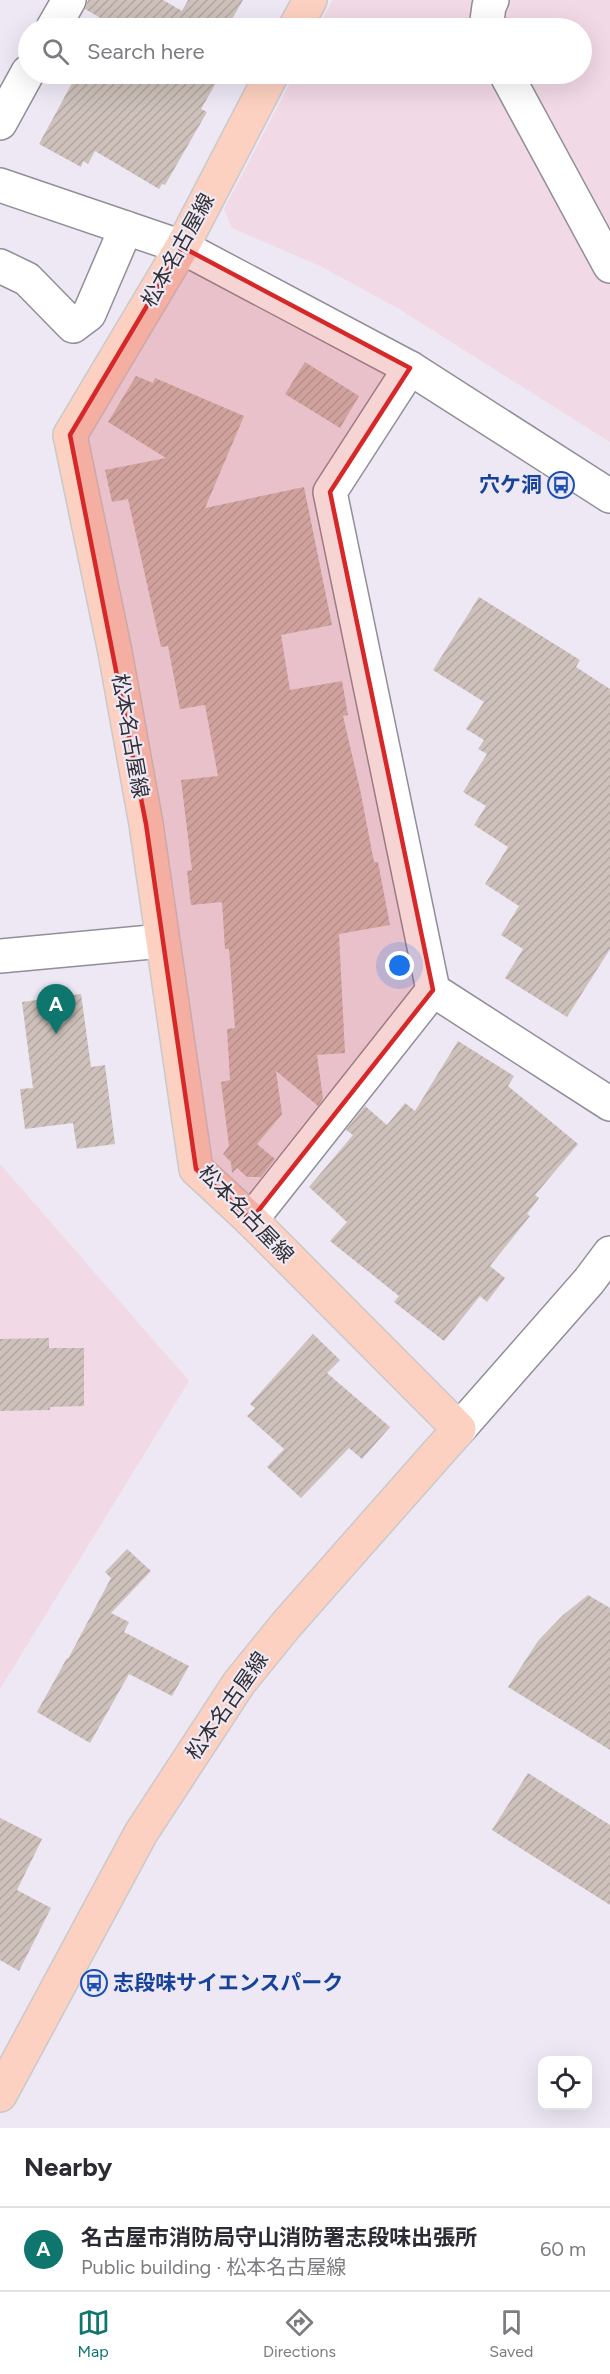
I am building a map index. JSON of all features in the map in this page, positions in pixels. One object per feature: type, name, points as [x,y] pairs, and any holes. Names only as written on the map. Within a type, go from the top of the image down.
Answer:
[{"type":"main road","points":[[300,18],[310,0]]},
{"type":"main road","name":"松本名古屋線","points":[[0,2096],[141,1833],[239,1683],[294,1616],[459,1429],[251,1220],[196,1169],[146,824],[115,652],[70,435],[182,247],[267,84]]},
{"type":"street","points":[[59,18],[69,0]]},
{"type":"street","points":[[487,18],[492,0]]},
{"type":"street","points":[[0,123],[21,84]]},
{"type":"street","points":[[511,84],[610,266]]},
{"type":"street","points":[[0,185],[182,247],[410,368],[610,496]]},
{"type":"street","points":[[0,266],[27,279],[73,326],[89,314],[126,228]]},
{"type":"street","points":[[410,368],[330,492],[433,990],[610,1104]]},
{"type":"street","points":[[0,956],[162,941]]},
{"type":"street","points":[[251,1220],[433,990]]},
{"type":"street","points":[[459,1429],[589,1281],[610,1253]]},
{"type":"highlighted area","points":[[182,247],[410,368],[330,492],[433,990],[251,1220],[196,1169],[146,824],[70,435]]},
{"type":"shaded area","points":[[333,0],[610,0],[610,442],[399,309],[322,267],[232,228],[224,209],[290,84],[592,84],[592,18],[323,18]]},
{"type":"shaded area","points":[[0,1164],[189,1381],[0,1689]]},
{"type":"building","points":[[88,0],[163,0],[182,11],[188,0],[243,0],[233,18],[100,18],[85,9]]},
{"type":"building","points":[[72,84],[215,84],[201,109],[207,112],[165,185],[162,184],[159,189],[95,151],[88,164],[83,161],[81,167],[39,144]]},
{"type":"building","points":[[305,362],[359,396],[340,428],[285,394]]},
{"type":"building","points":[[136,376],[153,383],[155,378],[244,416],[205,508],[304,487],[332,625],[281,635],[290,690],[342,681],[348,715],[343,716],[374,862],[378,862],[390,925],[339,934],[345,1053],[317,1055],[323,1098],[318,1106],[276,1071],[282,1114],[257,1144],[275,1159],[261,1177],[247,1177],[237,1168],[232,1173],[231,1162],[223,1154],[229,1146],[221,1082],[230,1080],[227,1029],[235,1028],[229,949],[225,949],[222,902],[191,905],[187,871],[192,870],[181,780],[218,776],[205,705],[180,709],[168,646],[161,647],[128,499],[112,502],[105,470],[166,458],[108,422]]},
{"type":"building","points":[[479,597],[580,660],[576,667],[610,689],[610,949],[567,1017],[505,978],[523,949],[501,935],[519,906],[485,884],[508,847],[474,825],[486,806],[463,792],[487,754],[478,749],[484,740],[466,729],[484,702],[433,670]]},
{"type":"building","points":[[81,994],[91,1067],[105,1065],[115,1144],[77,1149],[73,1123],[25,1129],[20,1089],[33,1088],[22,1002]]},
{"type":"building","points":[[458,1041],[514,1076],[508,1086],[578,1144],[535,1195],[539,1198],[527,1214],[530,1216],[490,1266],[505,1278],[487,1302],[480,1296],[444,1341],[394,1302],[399,1296],[330,1241],[347,1222],[309,1187],[353,1135],[346,1130],[365,1106],[387,1125],[405,1103],[415,1111]]},
{"type":"building","points":[[313,1334],[340,1360],[327,1373],[390,1427],[362,1459],[349,1448],[301,1498],[267,1467],[284,1449],[247,1416],[255,1408],[250,1404]]},
{"type":"building","points":[[49,1338],[49,1348],[84,1348],[84,1406],[50,1407],[50,1410],[0,1411],[0,1339]]},
{"type":"building","points":[[127,1549],[151,1571],[111,1613],[129,1622],[124,1632],[189,1666],[172,1696],[129,1674],[90,1743],[37,1712],[111,1578],[105,1572]]},
{"type":"building","points":[[588,1595],[610,1608],[610,1750],[508,1687],[538,1641],[563,1615]]},
{"type":"building","points":[[528,1773],[610,1825],[610,1905],[492,1830]]},
{"type":"building","points":[[0,1818],[42,1839],[17,1890],[51,1908],[19,1971],[0,1960]]},
{"type":"place","name":"穴ケ洞","points":[[561,485]]},
{"type":"place","name":"名古屋市消防局守山消防署志段味出張所","points":[[56,1034]]},
{"type":"place","name":"志段味サイエンスパーク","points":[[94,1983]]}]
